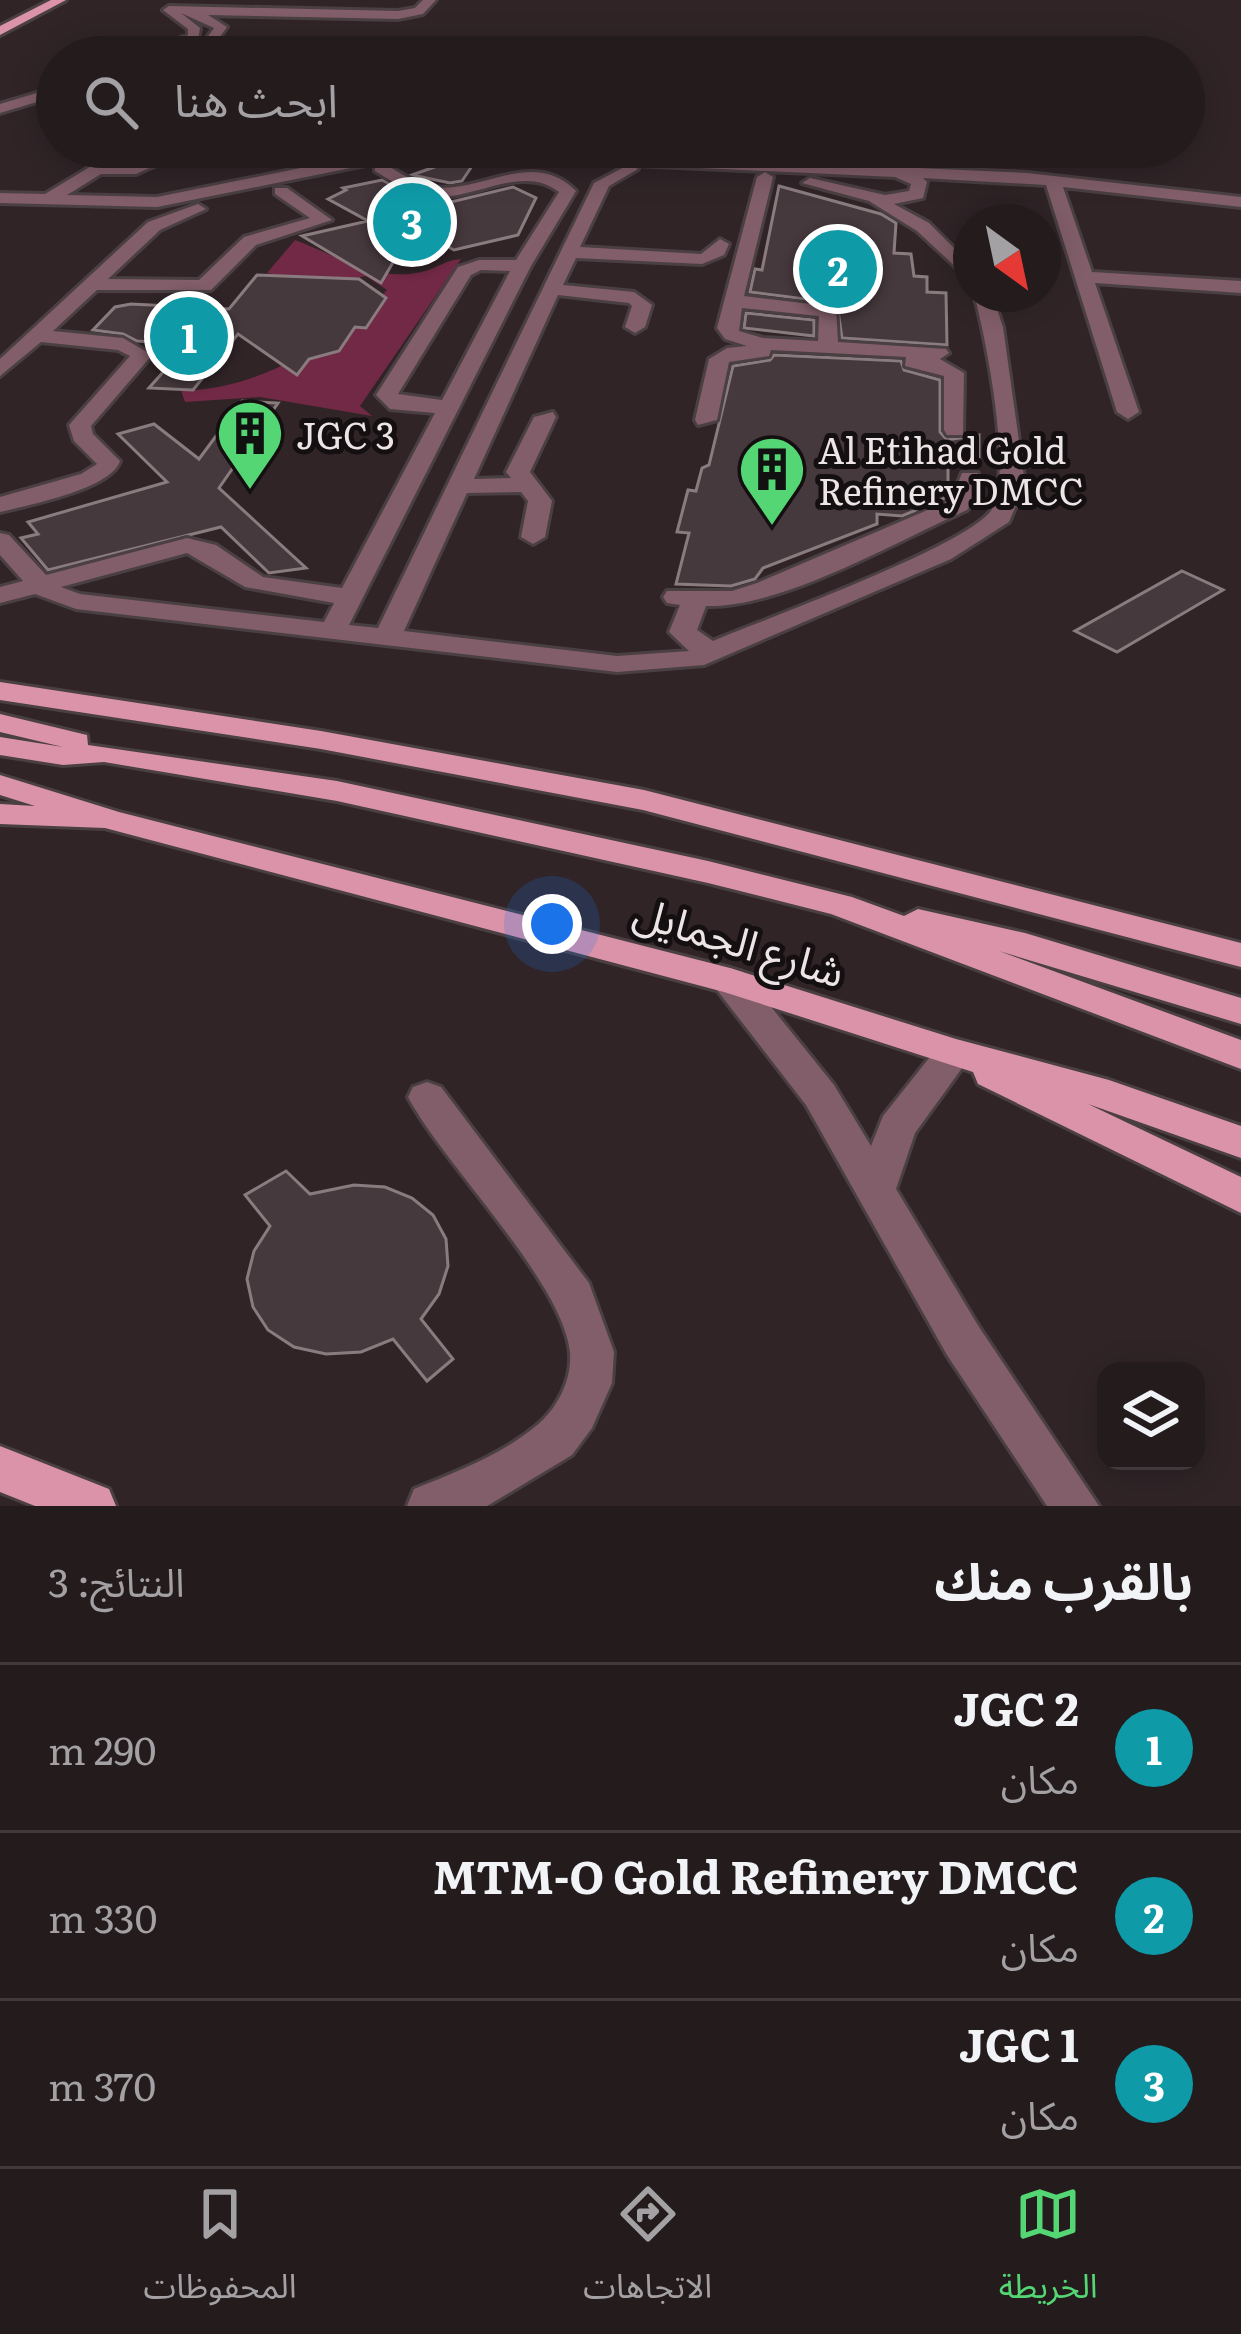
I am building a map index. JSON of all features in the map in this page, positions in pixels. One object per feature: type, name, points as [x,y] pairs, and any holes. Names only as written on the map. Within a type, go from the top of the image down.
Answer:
[{"type":"main road","points":[[0,13],[28,0]]},
{"type":"main road","points":[[0,31],[60,0]]},
{"type":"main road","points":[[0,691],[414,756],[644,800],[1241,955]]},
{"type":"main road","points":[[0,723],[73,740],[104,753]]},
{"type":"main road","name":"شارع الجمايل","points":[[0,746],[63,756],[104,753],[457,815],[840,905],[1241,1055]]},
{"type":"main road","name":"شارع الجمايل","points":[[0,785],[110,820],[730,981],[954,1053],[1087,1088],[1241,1142]]},
{"type":"main road","points":[[0,814],[59,822],[110,820]]},
{"type":"main road","points":[[840,905],[1025,946],[1241,1012]]},
{"type":"main road","points":[[954,1053],[1241,1196]]},
{"type":"main road","points":[[0,1469],[92,1506]]},
{"type":"street","points":[[312,14],[325,0]]},
{"type":"street","points":[[222,31],[196,31],[167,11],[405,15],[430,0]]},
{"type":"street","points":[[194,11],[222,31]]},
{"type":"street","points":[[191,36],[196,31]]},
{"type":"street","points":[[217,36],[222,31]]},
{"type":"street","points":[[0,98],[36,87]]},
{"type":"street","points":[[0,109],[36,98]]},
{"type":"street","points":[[47,200],[100,168]]},
{"type":"street","points":[[97,170],[128,168]]},
{"type":"street","points":[[0,198],[173,200],[343,168]]},
{"type":"street","points":[[0,370],[168,218],[381,168],[434,192],[506,174]]},
{"type":"street","points":[[483,168],[479,175],[630,170],[765,177],[871,198],[928,196]]},
{"type":"street","points":[[332,634],[522,266],[568,190],[554,181],[495,168]]},
{"type":"street","points":[[809,168],[1053,181],[1241,202]]},
{"type":"street","points":[[386,640],[602,183],[630,170]]},
{"type":"street","points":[[898,172],[915,178],[928,196],[933,236]]},
{"type":"street","points":[[898,212],[928,196],[938,178],[950,174]]},
{"type":"street","points":[[765,177],[727,328],[737,338],[939,352]]},
{"type":"street","points":[[1053,181],[1128,412]]},
{"type":"street","points":[[91,284],[204,286],[250,241],[323,220],[281,191]]},
{"type":"street","points":[[871,198],[933,236],[953,256]]},
{"type":"street","points":[[569,252],[702,259],[715,255],[720,244]]},
{"type":"street","points":[[449,407],[398,404],[387,395],[464,271],[479,265],[522,266]]},
{"type":"street","points":[[1084,277],[1241,287]]},
{"type":"street","points":[[552,289],[634,298],[642,305],[635,327]]},
{"type":"street","points":[[734,301],[829,311],[828,347]]},
{"type":"street","points":[[0,540],[40,584],[76,602],[637,666],[676,663],[942,554],[990,528],[1012,495],[991,312]]},
{"type":"street","points":[[0,505],[89,478],[108,467],[110,461],[82,436],[80,424],[142,355],[123,344],[37,336]]},
{"type":"street","points":[[706,420],[719,359],[742,351],[947,367],[954,373],[955,424],[1005,421]]},
{"type":"street","points":[[522,481],[545,417]]},
{"type":"street","points":[[710,652],[683,632],[686,598],[751,595],[950,510],[966,499],[970,478]]},
{"type":"street","points":[[460,482],[522,481],[540,501],[533,537]]},
{"type":"street","points":[[0,596],[187,545],[216,552],[241,576],[260,584],[351,597]]},
{"type":"street","points":[[730,981],[801,1068],[963,1342],[1075,1506]]},
{"type":"street","points":[[876,1188],[897,1127],[954,1053]]},
{"type":"street","points":[[427,1096],[574,1296],[587,1322],[592,1352],[589,1382],[576,1413],[555,1440],[494,1480],[430,1506]]},
{"type":"shaded area","points":[[295,240],[390,274],[425,271],[461,259],[360,406],[372,416],[260,397],[185,402],[181,390],[236,383],[293,360],[345,328],[387,290],[366,276],[327,285],[267,273]]},
{"type":"building","points":[[432,168],[471,168],[462,181],[450,183],[412,175]]},
{"type":"building","points":[[382,180],[419,198],[447,203],[513,187],[536,198],[518,235],[454,250],[413,228],[381,283],[302,236],[368,221],[328,199],[346,190],[343,188]]},
{"type":"building","points":[[779,186],[881,214],[896,223],[894,253],[911,254],[914,276],[927,277],[927,292],[946,293],[947,345],[842,338],[837,303],[750,292],[755,269],[762,270]]},
{"type":"building","points":[[257,275],[359,279],[386,298],[366,328],[355,327],[339,351],[309,359],[297,375],[238,334],[193,390],[149,388],[188,344],[137,341],[93,330],[115,307],[131,304],[229,309]]},
{"type":"building","points":[[746,313],[814,320],[814,336],[744,328]]},
{"type":"building","points":[[774,355],[901,361],[904,370],[940,380],[940,432],[947,440],[979,435],[979,464],[948,461],[948,497],[902,516],[877,514],[877,524],[763,568],[755,579],[731,586],[676,584],[689,533],[677,532],[688,490],[696,491],[702,468],[709,465],[733,366],[770,360]]},
{"type":"building","name":"JGC 3","points":[[242,401],[278,403],[219,488],[306,568],[269,573],[221,527],[48,570],[21,538],[38,534],[28,522],[167,482],[118,434],[154,424],[199,459]]},
{"type":"building","points":[[1182,571],[1223,590],[1117,652],[1075,631]]},
{"type":"building","points":[[286,1171],[310,1194],[354,1185],[385,1187],[412,1198],[433,1215],[446,1239],[448,1266],[439,1294],[421,1319],[453,1359],[427,1381],[393,1339],[361,1352],[326,1354],[294,1347],[268,1330],[253,1307],[247,1279],[254,1251],[270,1226],[245,1195]]},
{"type":"place","name":"JGC 1","points":[[412,222]]},
{"type":"place","name":"MTM-O Gold Refinery DMCC","points":[[838,269]]},
{"type":"place","name":"JGC 2","points":[[189,336]]},
{"type":"place","name":"JGC 3","points":[[250,492]]},
{"type":"place","name":"Al Etihad Gold Refinery DMCC","points":[[772,528]]}]
